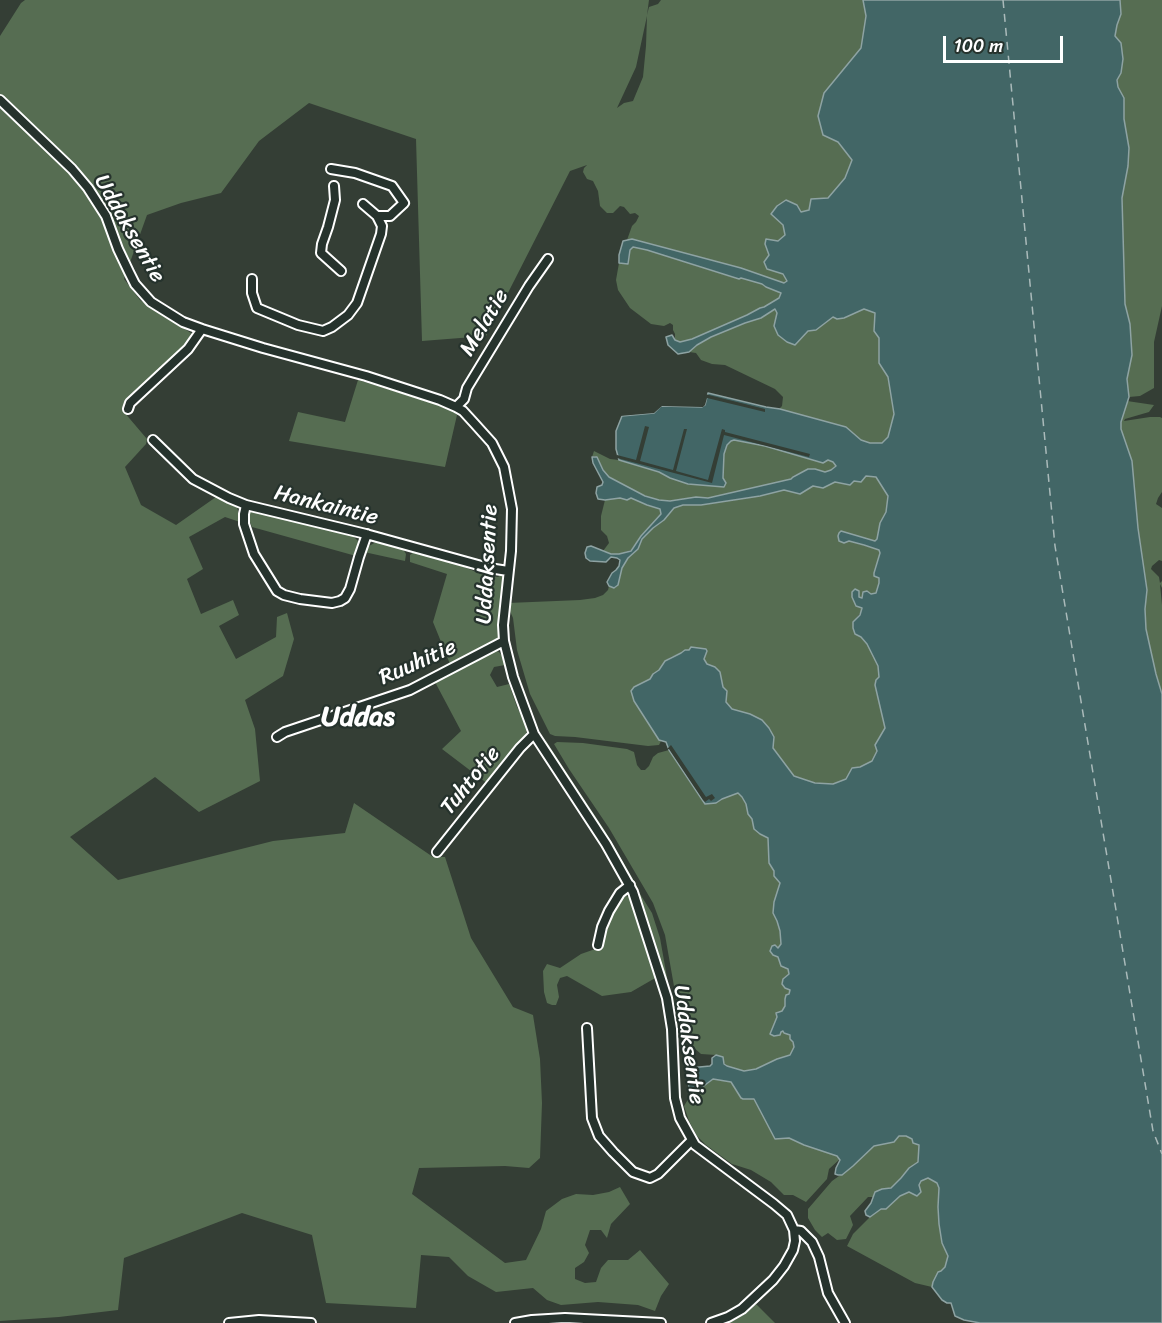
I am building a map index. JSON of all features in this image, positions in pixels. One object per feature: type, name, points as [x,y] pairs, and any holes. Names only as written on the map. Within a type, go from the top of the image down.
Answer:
[{"type":"street","name":"Uddaksentie","points":[[0,100],[57,154],[88,188],[106,216],[118,249],[135,284],[151,302],[183,322],[202,329],[440,399],[456,407],[492,443],[504,467],[513,509],[502,625],[519,697],[534,734],[630,885],[667,998],[672,1029],[674,1082],[680,1118],[692,1140],[702,1150],[774,1204],[786,1215],[795,1230],[801,1231],[812,1242],[819,1257],[828,1293],[845,1323]]},
{"type":"street","points":[[331,169],[355,173],[392,186],[404,203],[390,216],[377,216]]},
{"type":"street","points":[[334,186],[335,200],[321,253],[341,271]]},
{"type":"street","points":[[252,279],[252,293],[258,308],[307,327],[323,331],[332,327],[348,315],[357,303],[381,234],[382,226],[377,216],[363,204]]},
{"type":"street","name":"Melatie","points":[[456,407],[464,399],[467,388],[548,259]]},
{"type":"street","points":[[128,409],[130,403],[188,349],[202,329]]},
{"type":"street","name":"Hankaintie","points":[[153,440],[193,479],[246,505],[508,571]]},
{"type":"street","points":[[246,505],[244,524],[254,554],[277,591],[292,597],[332,603],[345,598],[350,589],[367,534]]},
{"type":"street","name":"Ruuhitie","points":[[277,737],[294,729],[410,690],[504,641]]},
{"type":"street","name":"Tuhtotie","points":[[436,852],[520,748],[534,734]]},
{"type":"street","points":[[598,945],[609,911],[620,893],[630,885]]},
{"type":"street","points":[[587,1028],[592,1118],[597,1132],[613,1152],[633,1172],[650,1178],[658,1174],[692,1140]]},
{"type":"street","points":[[711,1323],[742,1309],[773,1280],[793,1250],[795,1230]]},
{"type":"street","points":[[515,1323],[565,1318],[661,1323]]},
{"type":"street","points":[[229,1323],[260,1320],[311,1323]]},
{"type":"green space","points":[[25,0],[649,0],[647,15],[649,7],[658,4],[661,0],[1162,0],[1162,306],[1154,342],[1154,388],[1140,396],[1129,397],[1127,401],[1154,405],[1149,412],[1124,421],[1150,417],[1162,418],[1162,492],[1156,504],[1162,508],[1162,561],[1159,560],[1151,569],[1159,577],[1160,583],[1162,581],[1162,588],[1160,584],[1162,605],[1162,943],[863,137],[797,289],[741,268],[632,239],[627,240],[639,216],[635,213],[630,214],[620,206],[613,213],[607,213],[600,206],[598,191],[593,181],[587,179],[583,172],[587,165],[570,171],[486,336],[422,341],[416,139],[309,103],[259,141],[221,193],[181,203],[147,215],[124,279],[140,300],[191,333],[188,342],[125,402],[124,412],[147,439],[146,444],[125,467],[141,505],[176,525],[216,497],[237,506],[240,522],[225,517],[189,537],[203,569],[187,579],[201,614],[233,600],[239,615],[219,626],[236,659],[276,637],[277,617],[287,613],[294,639],[283,676],[245,700],[255,729],[260,781],[199,812],[155,777],[70,837],[118,880],[273,841],[345,833],[354,803],[433,857],[445,857],[471,938],[513,1007],[533,1015],[540,1059],[542,1103],[540,1158],[529,1168],[505,1166],[419,1168],[412,1194],[505,1263],[526,1260],[541,1229],[546,1211],[562,1199],[576,1194],[593,1195],[609,1192],[620,1187],[630,1204],[611,1224],[607,1238],[601,1230],[590,1230],[585,1245],[589,1253],[584,1262],[575,1268],[575,1279],[585,1283],[596,1282],[601,1268],[608,1260],[628,1260],[640,1250],[669,1284],[655,1311],[638,1305],[598,1302],[561,1305],[547,1300],[533,1288],[496,1292],[468,1276],[449,1257],[421,1255],[416,1308],[326,1303],[312,1235],[242,1213],[124,1258],[118,1310],[0,1321],[0,36]],"holes":[[[647,16],[643,77],[633,101],[617,108],[636,67]]]},
{"type":"green space","points":[[633,247],[738,279],[762,284],[781,295],[764,307],[680,343],[675,340],[673,325],[670,323],[664,326],[651,324],[630,308],[618,290],[616,280],[619,263],[628,264],[630,250]]},
{"type":"green space","points":[[790,300],[837,309],[875,309],[893,370],[896,434],[876,448],[777,411],[782,406],[783,397],[775,389],[725,365],[701,360],[696,353],[689,352],[711,337],[761,318]]},
{"type":"green space","points":[[358,380],[436,404],[452,410],[457,415],[445,467],[289,441],[298,412],[345,422]]},
{"type":"green space","points":[[734,440],[765,446],[823,463],[828,460],[836,465],[825,472],[808,469],[793,476],[792,479],[708,498],[696,497],[670,501],[645,496],[608,477],[595,456],[592,457],[594,451],[610,459],[659,472],[670,478],[724,487],[726,483],[723,478],[724,454],[727,445]]},
{"type":"green space","points":[[865,476],[876,477],[895,489],[898,544],[849,541],[879,550],[891,588],[859,597],[856,606],[862,607],[862,611],[853,622],[874,658],[929,634],[872,761],[860,767],[846,779],[833,784],[815,783],[786,773],[725,702],[727,691],[714,667],[707,664],[704,659],[707,651],[689,650],[671,657],[650,679],[634,687],[634,701],[661,741],[659,745],[648,746],[550,734],[530,694],[517,650],[513,618],[507,608],[508,603],[580,600],[603,595],[609,586],[615,588],[618,585],[622,568],[628,558],[638,549],[642,539],[674,508],[760,496],[784,490],[800,494],[813,486],[823,488],[835,482],[850,485]]},
{"type":"green space","points":[[631,497],[660,509],[661,514],[631,550],[619,554],[603,551],[609,543],[607,536],[601,530],[601,516],[605,500],[620,498],[627,500]]},
{"type":"green space","points":[[250,510],[351,534],[359,542],[356,556],[252,527],[247,515]]},
{"type":"green space","points":[[376,542],[403,549],[406,554],[405,561],[364,552]]},
{"type":"green space","points":[[415,551],[481,574],[498,577],[504,575],[499,613],[500,633],[495,641],[450,664],[433,622],[447,574],[410,562],[410,555]]},
{"type":"green space","points":[[495,650],[504,658],[505,665],[494,667],[490,675],[497,687],[509,684],[528,728],[524,739],[488,784],[442,749],[461,731],[435,682]]},
{"type":"green space","points":[[546,741],[605,831],[637,886],[635,888],[604,833],[544,743]]},
{"type":"green space","points":[[557,742],[627,749],[634,752],[637,765],[641,770],[649,766],[653,757],[658,753],[669,750],[702,800],[715,803],[732,794],[746,793],[792,869],[789,974],[783,979],[782,984],[790,990],[785,1006],[782,1011],[777,1012],[778,1016],[771,1031],[783,1031],[790,1035],[794,1047],[790,1055],[756,1069],[744,1071],[727,1066],[716,1055],[701,1054],[692,1046],[689,1036],[691,1023],[680,1032],[665,935],[653,903],[609,828],[554,744]]},
{"type":"green space","points":[[637,894],[640,894],[652,913],[660,938],[671,1000],[651,932]]},
{"type":"green space","points":[[626,896],[629,897],[657,977],[631,992],[602,996],[567,976],[560,978],[557,985],[559,997],[556,1005],[547,1003],[543,971],[547,964],[560,968],[581,954],[601,947],[613,908]]},
{"type":"green space","points":[[713,1079],[731,1082],[741,1098],[754,1099],[779,1139],[789,1138],[840,1159],[829,1169],[827,1179],[806,1202],[793,1195],[784,1195],[771,1182],[751,1170],[732,1164],[697,1136],[684,1106],[693,1091],[697,1091]]},
{"type":"green space","points":[[898,1136],[906,1136],[919,1145],[918,1162],[909,1168],[891,1188],[875,1192],[873,1197],[868,1197],[850,1216],[853,1225],[846,1239],[837,1240],[828,1233],[822,1237],[808,1218],[808,1209],[832,1181],[853,1166],[874,1146],[894,1142]]},
{"type":"green space","points":[[928,1178],[937,1183],[939,1188],[942,1243],[948,1256],[945,1267],[933,1282],[932,1287],[915,1283],[847,1246],[853,1234],[870,1217],[881,1209],[886,1209],[900,1196],[909,1192],[918,1196],[921,1181]]},
{"type":"green space","points":[[756,1304],[775,1323],[729,1323],[745,1314]]},
{"type":"water","points":[[863,0],[1120,0],[1121,14],[1115,36],[1121,43],[1123,59],[1121,73],[1117,80],[1124,98],[1124,119],[1129,148],[1122,198],[1125,304],[1130,324],[1132,355],[1127,379],[1129,397],[1121,429],[1132,461],[1147,590],[1146,629],[1162,694],[1162,1323],[980,1323],[955,1316],[951,1303],[942,1300],[932,1287],[938,1272],[945,1267],[948,1256],[942,1243],[939,1224],[937,1183],[928,1178],[921,1181],[919,1185],[921,1192],[917,1196],[909,1192],[900,1196],[886,1209],[881,1209],[870,1217],[865,1211],[875,1192],[891,1188],[909,1168],[918,1162],[919,1145],[913,1143],[912,1139],[899,1136],[894,1142],[874,1146],[842,1175],[838,1175],[835,1174],[840,1160],[837,1156],[789,1138],[775,1139],[754,1099],[741,1098],[731,1082],[713,1079],[697,1091],[689,1088],[687,1072],[689,1068],[710,1066],[712,1058],[716,1055],[723,1057],[724,1064],[727,1066],[744,1071],[756,1069],[790,1055],[794,1047],[790,1035],[783,1031],[780,1035],[770,1034],[777,1017],[776,1013],[782,1011],[786,995],[790,990],[782,984],[783,979],[789,974],[788,969],[781,966],[778,957],[770,951],[772,946],[775,945],[778,948],[781,944],[780,931],[773,913],[780,883],[774,876],[769,863],[768,838],[754,829],[742,797],[738,793],[716,803],[705,804],[666,742],[659,740],[634,701],[631,691],[650,679],[665,661],[691,647],[706,649],[704,659],[707,664],[720,672],[723,687],[727,691],[726,702],[732,709],[762,720],[774,737],[773,748],[794,776],[815,783],[833,784],[846,779],[852,768],[872,761],[877,751],[875,745],[885,728],[875,685],[879,677],[878,666],[867,644],[855,634],[853,622],[860,615],[862,608],[856,606],[852,592],[855,589],[859,591],[859,597],[862,598],[863,592],[876,593],[879,578],[874,576],[874,573],[880,553],[879,550],[864,545],[839,541],[838,536],[841,531],[875,541],[886,512],[888,496],[876,477],[866,476],[861,482],[854,481],[850,485],[835,482],[823,488],[813,486],[800,494],[784,490],[760,496],[674,508],[642,539],[638,549],[628,558],[622,568],[618,585],[614,588],[607,582],[619,566],[620,560],[611,557],[606,562],[590,561],[586,558],[587,547],[591,546],[611,554],[631,551],[661,514],[660,509],[631,498],[627,500],[598,499],[597,487],[603,482],[592,457],[597,457],[609,477],[645,496],[670,501],[696,497],[708,498],[791,479],[808,469],[825,472],[836,466],[828,460],[823,463],[765,446],[734,440],[727,445],[724,454],[723,478],[726,483],[724,487],[688,484],[659,472],[619,460],[616,449],[616,431],[622,416],[654,413],[661,406],[702,407],[705,405],[708,393],[846,427],[861,440],[882,443],[888,437],[894,414],[888,377],[879,363],[879,338],[874,331],[875,313],[864,309],[844,318],[833,317],[816,330],[808,331],[795,345],[778,335],[774,326],[777,313],[775,309],[761,318],[711,337],[689,352],[678,354],[668,345],[666,337],[672,335],[680,342],[692,339],[764,307],[779,298],[781,293],[762,284],[647,250],[633,247],[630,250],[628,264],[619,263],[619,255],[623,241],[632,239],[741,268],[784,283],[787,281],[783,274],[767,269],[764,262],[769,255],[765,244],[766,239],[778,241],[785,235],[783,225],[771,214],[786,200],[797,205],[801,212],[809,210],[811,199],[828,198],[845,178],[852,160],[838,142],[823,135],[818,116],[824,93],[861,48],[866,16]]},
{"type":"pier","points":[[705,394],[765,409],[765,412],[707,398],[703,407],[662,406],[654,413],[619,416],[621,413],[653,411],[660,404],[702,405]]},
{"type":"pier","points":[[645,426],[649,427],[640,461],[673,470],[684,429],[687,429],[676,471],[708,480],[722,429],[725,432],[810,454],[809,457],[724,435],[712,483],[617,458],[617,455],[636,460]]},
{"type":"pier","points":[[671,745],[706,797],[712,794],[715,798],[705,802],[703,800],[669,749],[666,750]]},
{"type":"ferry route","points":[[1003,0],[1055,546],[1153,1131],[1162,1154]]},
{"type":"district","name":"Uddas","points":[[358,718]]}]
